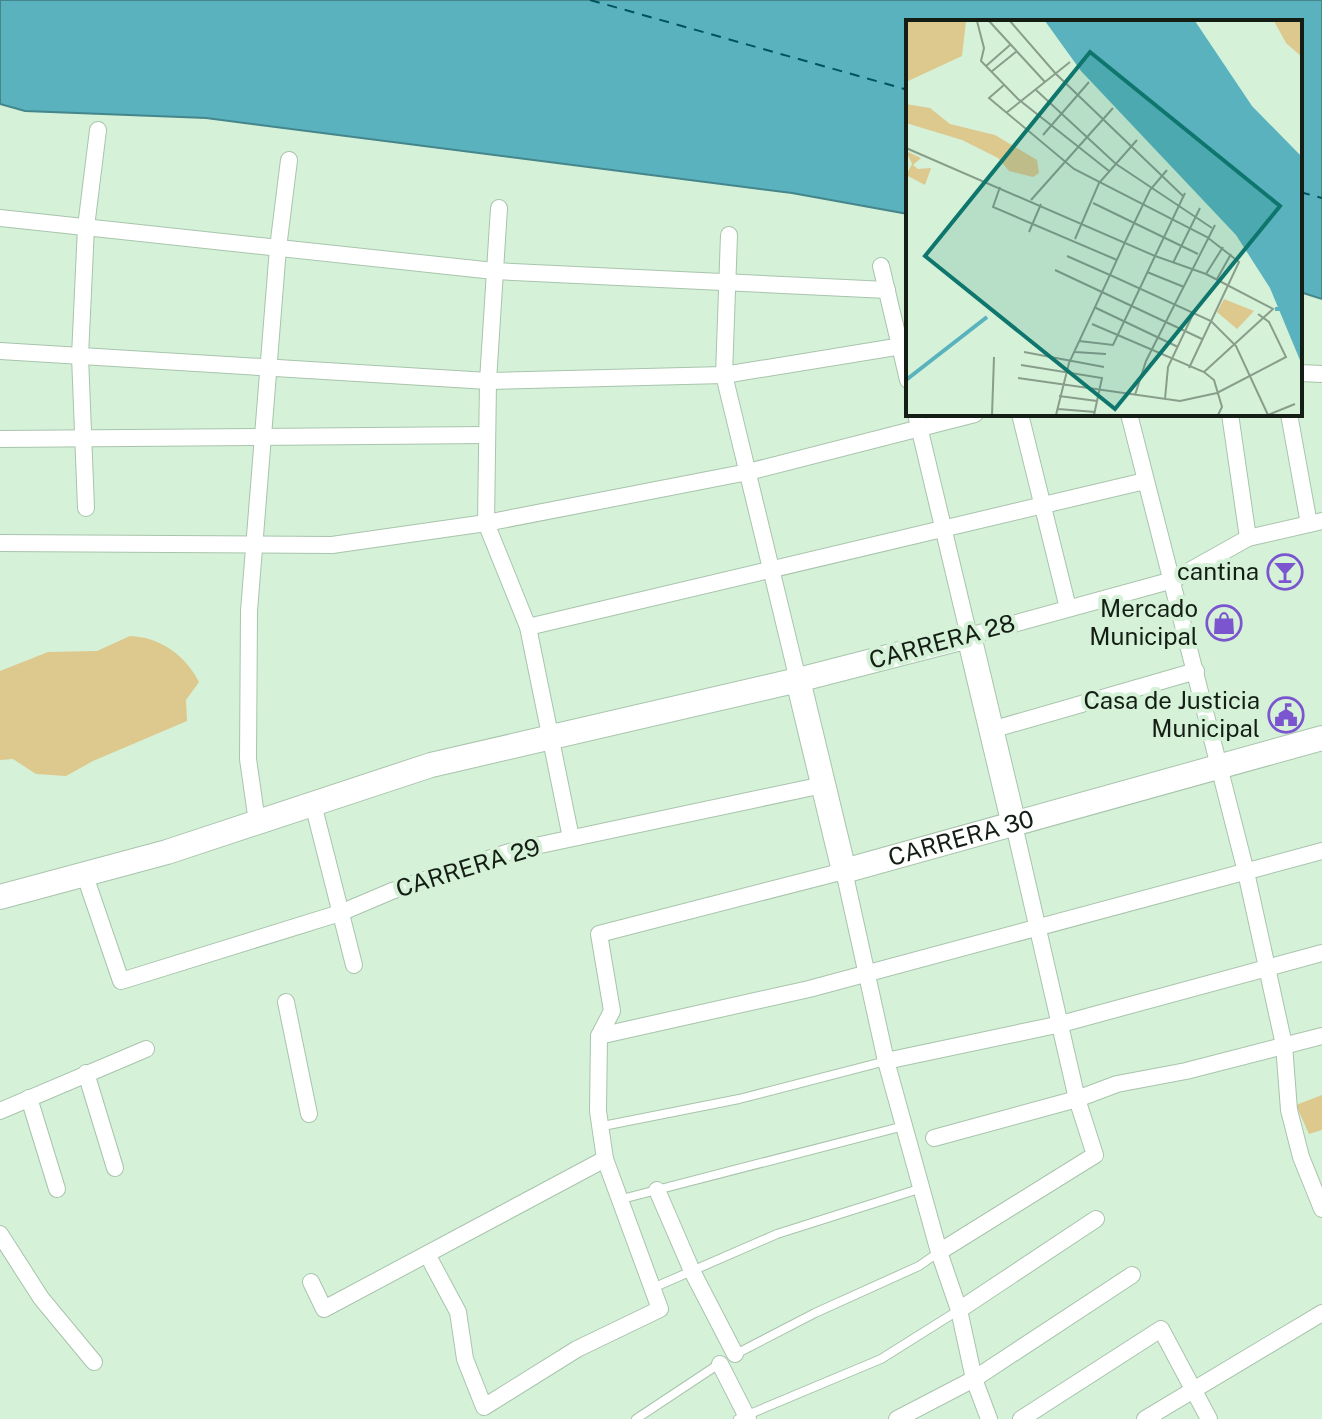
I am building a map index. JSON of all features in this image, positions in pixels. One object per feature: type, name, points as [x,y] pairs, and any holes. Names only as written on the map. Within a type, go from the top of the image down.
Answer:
[{"type":"main road","name":"CARRERA 28","points":[[0,897],[167,852],[431,765],[798,680],[969,636]]},
{"type":"main road","points":[[969,636],[1014,825]]},
{"type":"main road","points":[[798,680],[844,871]]},
{"type":"main road","name":"CARRERA 30","points":[[844,871],[1322,738]]},
{"type":"street","points":[[86,508],[86,439],[80,356],[86,227],[98,130]]},
{"type":"street","points":[[257,822],[248,759],[248,644],[278,248],[289,160]]},
{"type":"street","points":[[499,208],[488,381],[486,523],[528,627],[554,737],[571,838]]},
{"type":"street","points":[[0,218],[494,271],[887,290]]},
{"type":"street","points":[[729,235],[724,375],[798,680]]},
{"type":"street","points":[[0,351],[488,381],[724,375],[904,346],[881,266]]},
{"type":"street","points":[[1302,373],[1322,374]]},
{"type":"street","points":[[0,543],[332,545],[486,523],[748,472],[918,421],[959,416]]},
{"type":"street","points":[[1021,416],[1068,608]]},
{"type":"street","points":[[1129,416],[1220,766],[1268,967],[1284,1045],[1289,1110],[1301,1157],[1322,1209]]},
{"type":"street","points":[[1230,416],[1248,538]]},
{"type":"street","points":[[1289,416],[1315,522]]},
{"type":"street","points":[[918,421],[969,636]]},
{"type":"street","points":[[0,439],[487,435]]},
{"type":"street","points":[[528,627],[1145,481]]},
{"type":"street","name":"CARRERA 28","points":[[969,636],[1173,580],[1248,538],[1315,522]]},
{"type":"street","points":[[991,730],[1196,671]]},
{"type":"street","name":"CARRERA 29","points":[[84,873],[121,981],[340,913],[454,869],[512,851],[823,785]]},
{"type":"street","points":[[313,804],[354,965]]},
{"type":"street","points":[[939,1252],[1095,1155],[1077,1099],[1014,825]]},
{"type":"street","points":[[428,1256],[458,1312],[465,1359],[484,1407],[577,1349],[660,1309],[655,1287],[605,1159],[603,1126],[598,1111],[599,1036],[868,973],[1322,851]]},
{"type":"street","points":[[844,871],[886,1061],[939,1252],[959,1310],[974,1379],[989,1419]]},
{"type":"street","name":"CARRERA 30","points":[[599,1036],[612,1011],[599,934],[844,871]]},
{"type":"street","points":[[886,1061],[1061,1024],[1322,953]]},
{"type":"street","points":[[286,1002],[309,1114]]},
{"type":"street","points":[[934,1138],[1077,1099],[1117,1084],[1186,1071],[1322,1036]]},
{"type":"street","points":[[0,1111],[146,1049]]},
{"type":"street","points":[[86,1073],[115,1168]]},
{"type":"street","points":[[29,1098],[57,1189]]},
{"type":"street","points":[[311,1282],[324,1309],[605,1159]]},
{"type":"street","points":[[657,1190],[692,1271],[735,1354]]},
{"type":"street","points":[[959,1310],[1096,1219]]},
{"type":"street","points":[[0,1234],[41,1298],[94,1362]]},
{"type":"street","points":[[897,1419],[974,1379],[1132,1275]]},
{"type":"street","points":[[1145,1419],[1322,1313]]},
{"type":"street","points":[[1021,1419],[1161,1329],[1209,1419]]},
{"type":"street","points":[[720,1364],[744,1418]]},
{"type":"lane","points":[[603,1126],[739,1099],[886,1061]]},
{"type":"lane","points":[[622,1199],[906,1126]]},
{"type":"lane","points":[[655,1287],[777,1234],[922,1188]]},
{"type":"lane","points":[[636,1419],[735,1354],[919,1266],[939,1252]]},
{"type":"lane","points":[[744,1418],[881,1359],[959,1310]]},
{"type":"shaded area","points":[[130,636],[151,640],[170,649],[193,672],[199,682],[186,700],[187,721],[93,761],[66,776],[36,774],[13,759],[0,760],[0,671],[48,652],[97,651]]},
{"type":"shaded area","points":[[1322,1095],[1322,1130],[1309,1134],[1296,1105]]},
{"type":"water","points":[[0,0],[1322,0],[1322,299],[1302,293],[1302,20],[906,20],[906,214],[792,193],[206,118],[25,111],[0,104]]},
{"type":"ferry route","points":[[590,0],[906,89]]},
{"type":"ferry route","points":[[1302,193],[1322,198]]},
{"type":"place","name":"cantina","points":[[1285,572]]},
{"type":"place","name":"Mercado Municipal","points":[[1224,623]]},
{"type":"place","name":"Casa de Justicia Municipal","points":[[1286,715]]}]
